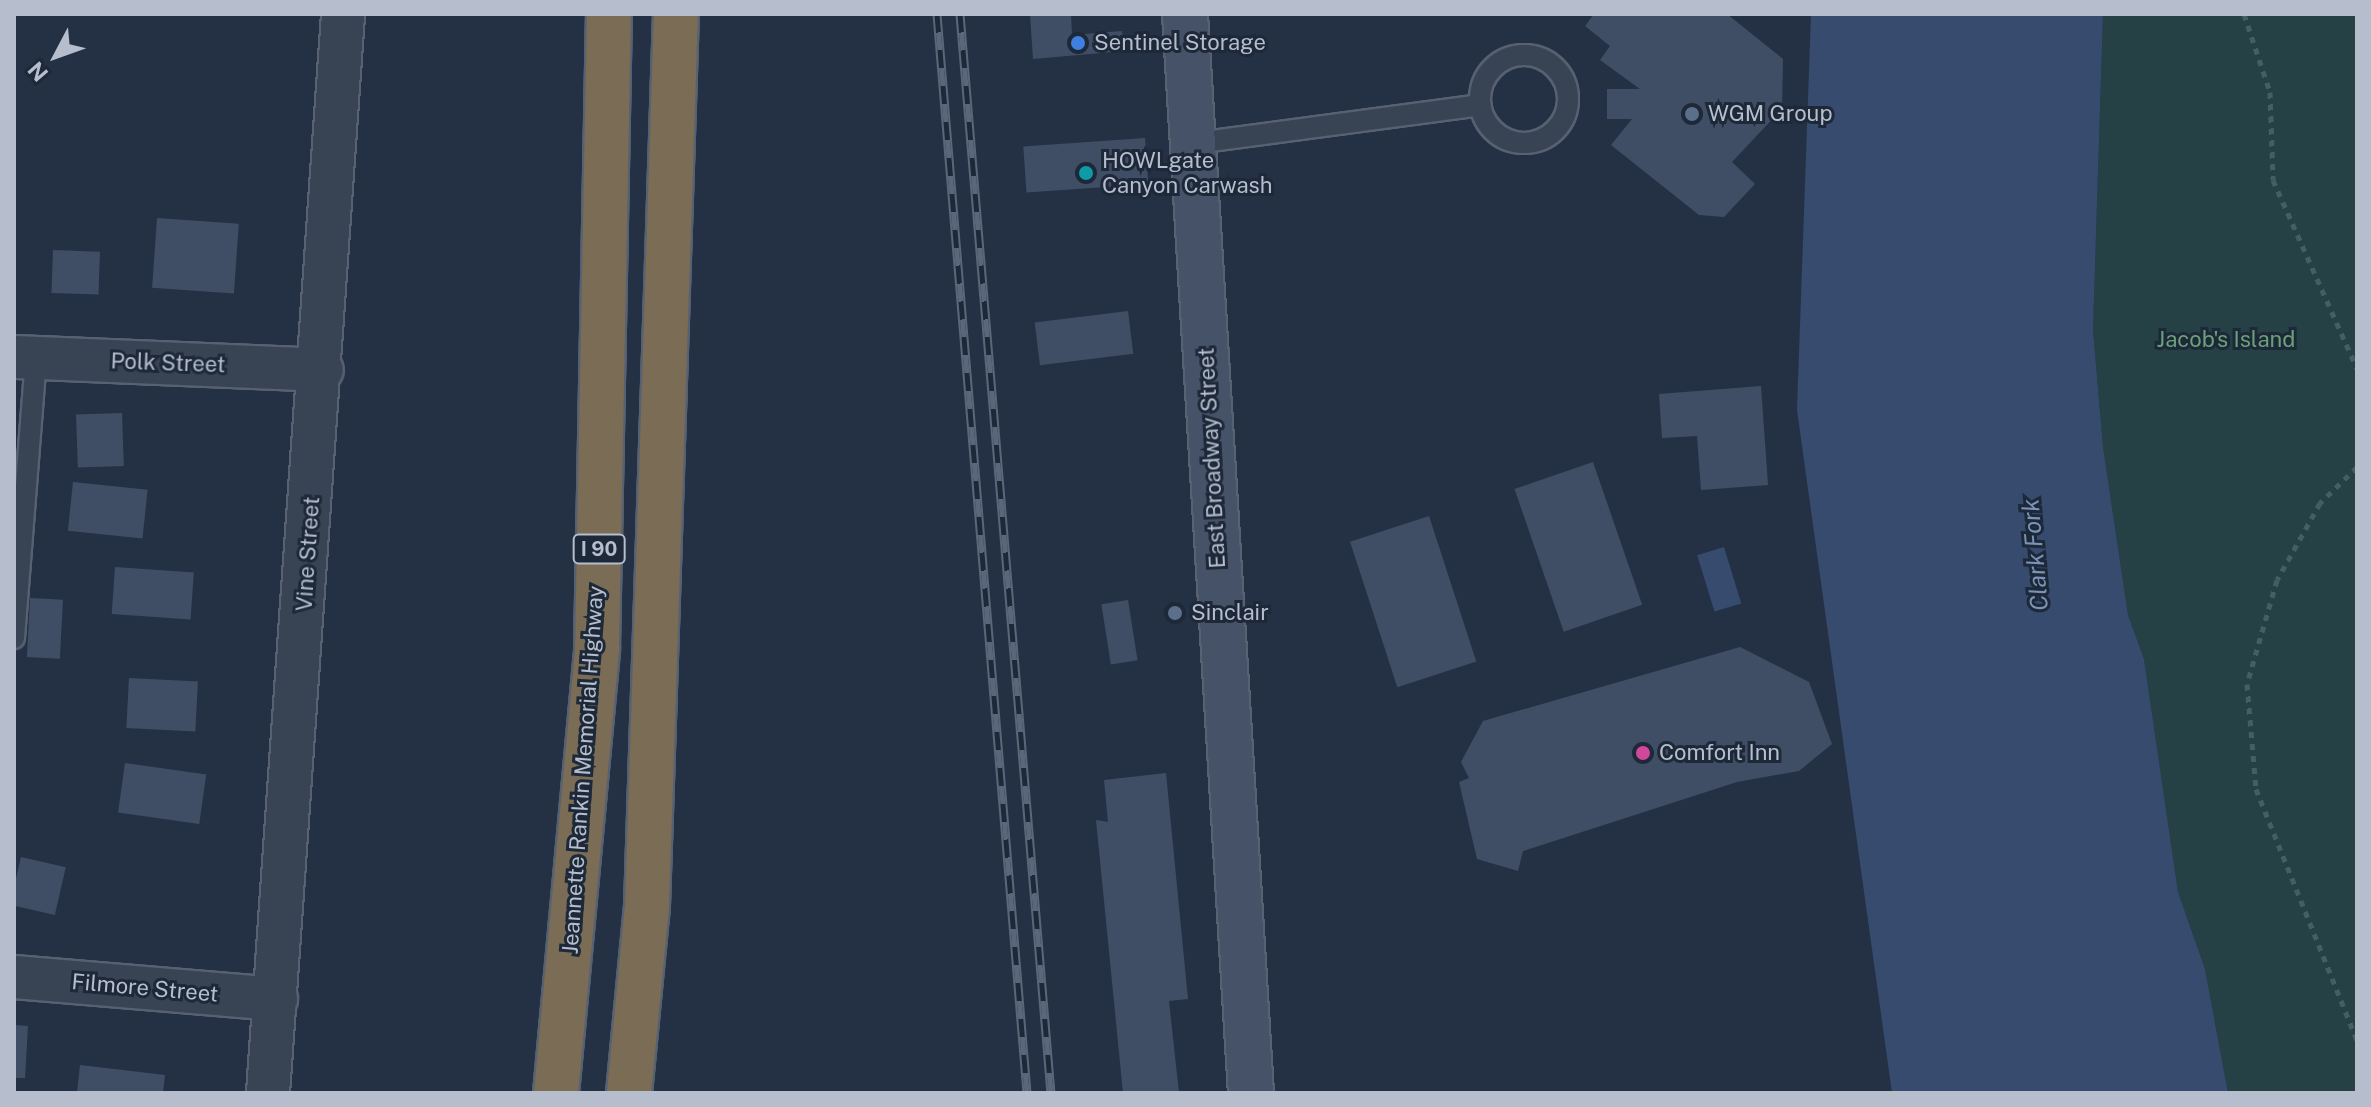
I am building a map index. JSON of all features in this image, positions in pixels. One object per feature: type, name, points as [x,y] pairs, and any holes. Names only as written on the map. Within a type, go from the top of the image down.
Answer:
[{"type":"highway","name":"Jeannette Rankin Memorial Highway","points":[[556,1089],[597,648],[609,14]]},
{"type":"highway","name":"I 90","points":[[629,1093],[647,906],[676,14]]},
{"type":"highway","points":[[647,906],[650,1093]]},
{"type":"main road","name":"East Broadway Street","points":[[1185,14],[1196,143],[1251,1093]]},
{"type":"street","name":"Vine Street","points":[[268,1093],[322,370],[343,14]]},
{"type":"street","name":"Polk Street","points":[[25,357],[322,370]]},
{"type":"street","name":"Filmore Street","points":[[14,977],[276,999]]},
{"type":"lane","points":[[1509,57],[1552,65],[1567,91],[1564,118],[1531,142],[1504,138],[1480,105],[1486,76],[1509,57]]},
{"type":"lane","points":[[1196,143],[1480,105]]},
{"type":"lane","points":[[14,638],[25,357]]},
{"type":"path","points":[[2244,14],[2270,92],[2273,180],[2357,369]]},
{"type":"path","points":[[2357,467],[2320,503],[2277,580],[2247,684],[2256,789],[2357,1040]]},
{"type":"green space","name":"Jacob's Island","points":[[2103,14],[2357,14],[2357,1093],[2228,1093],[2205,969],[2178,892],[2144,659],[2128,615],[2103,447],[2093,330]]},
{"type":"water","name":"Clark Fork","points":[[1811,14],[2103,14],[2093,330],[2103,447],[2128,615],[2144,659],[2178,892],[2205,969],[2228,1093],[1892,1093],[1797,410]]},
{"type":"water","points":[[1724,547],[1741,603],[1714,612],[1697,555]]},
{"type":"building","name":"Sentinel Storage","points":[[1030,14],[1071,14],[1072,35],[1122,31],[1124,51],[1033,59]]},
{"type":"building","name":"WGM Group","points":[[1594,14],[1727,14],[1783,59],[1782,109],[1732,162],[1755,184],[1724,217],[1699,215],[1611,145],[1632,119],[1607,119],[1607,89],[1640,89],[1600,60],[1610,46],[1585,26]]},
{"type":"building","name":"HOWLgate Canyon Carwash","points":[[1145,138],[1148,184],[1027,192],[1023,147]]},
{"type":"building","points":[[157,218],[239,224],[234,294],[152,288]]},
{"type":"building","points":[[53,250],[100,252],[98,295],[51,293]]},
{"type":"building","points":[[1128,311],[1133,354],[1040,365],[1035,322]]},
{"type":"building","points":[[1761,386],[1768,485],[1701,490],[1697,436],[1662,438],[1659,394]]},
{"type":"building","points":[[122,413],[124,466],[78,468],[76,415]]},
{"type":"building","points":[[1593,462],[1642,605],[1564,632],[1515,489]]},
{"type":"building","points":[[73,482],[148,490],[142,539],[68,531]]},
{"type":"building","points":[[1429,516],[1476,662],[1397,687],[1350,542]]},
{"type":"building","points":[[115,567],[194,573],[191,619],[112,614]]},
{"type":"building","points":[[30,598],[63,600],[60,659],[27,657]]},
{"type":"building","points":[[1128,600],[1138,660],[1111,664],[1101,604]]},
{"type":"building","name":"Comfort Inn","points":[[1740,647],[1809,682],[1832,744],[1799,771],[1737,782],[1523,851],[1518,871],[1477,859],[1459,782],[1469,778],[1461,762],[1483,721]]},
{"type":"building","points":[[129,678],[198,682],[195,732],[126,728]]},
{"type":"building","points":[[125,763],[206,774],[199,824],[118,813]]},
{"type":"building","points":[[1166,773],[1188,999],[1169,1001],[1179,1093],[1123,1093],[1096,820],[1108,822],[1104,780]]},
{"type":"building","points":[[21,857],[66,867],[55,915],[14,906],[14,887]]},
{"type":"building","points":[[14,1025],[28,1026],[25,1078],[14,1078]]},
{"type":"building","points":[[80,1065],[165,1075],[163,1093],[77,1093]]},
{"type":"railway","points":[[937,14],[1027,1093]]},
{"type":"railway","points":[[960,14],[1051,1093]]},
{"type":"place","name":"Sentinel Storage","points":[[1078,43]]},
{"type":"place","name":"WGM Group","points":[[1692,114]]},
{"type":"place","name":"HOWLgate Canyon Carwash","points":[[1086,173]]},
{"type":"place","name":"Sinclair","points":[[1175,613]]},
{"type":"place","name":"Comfort Inn","points":[[1643,753]]}]
